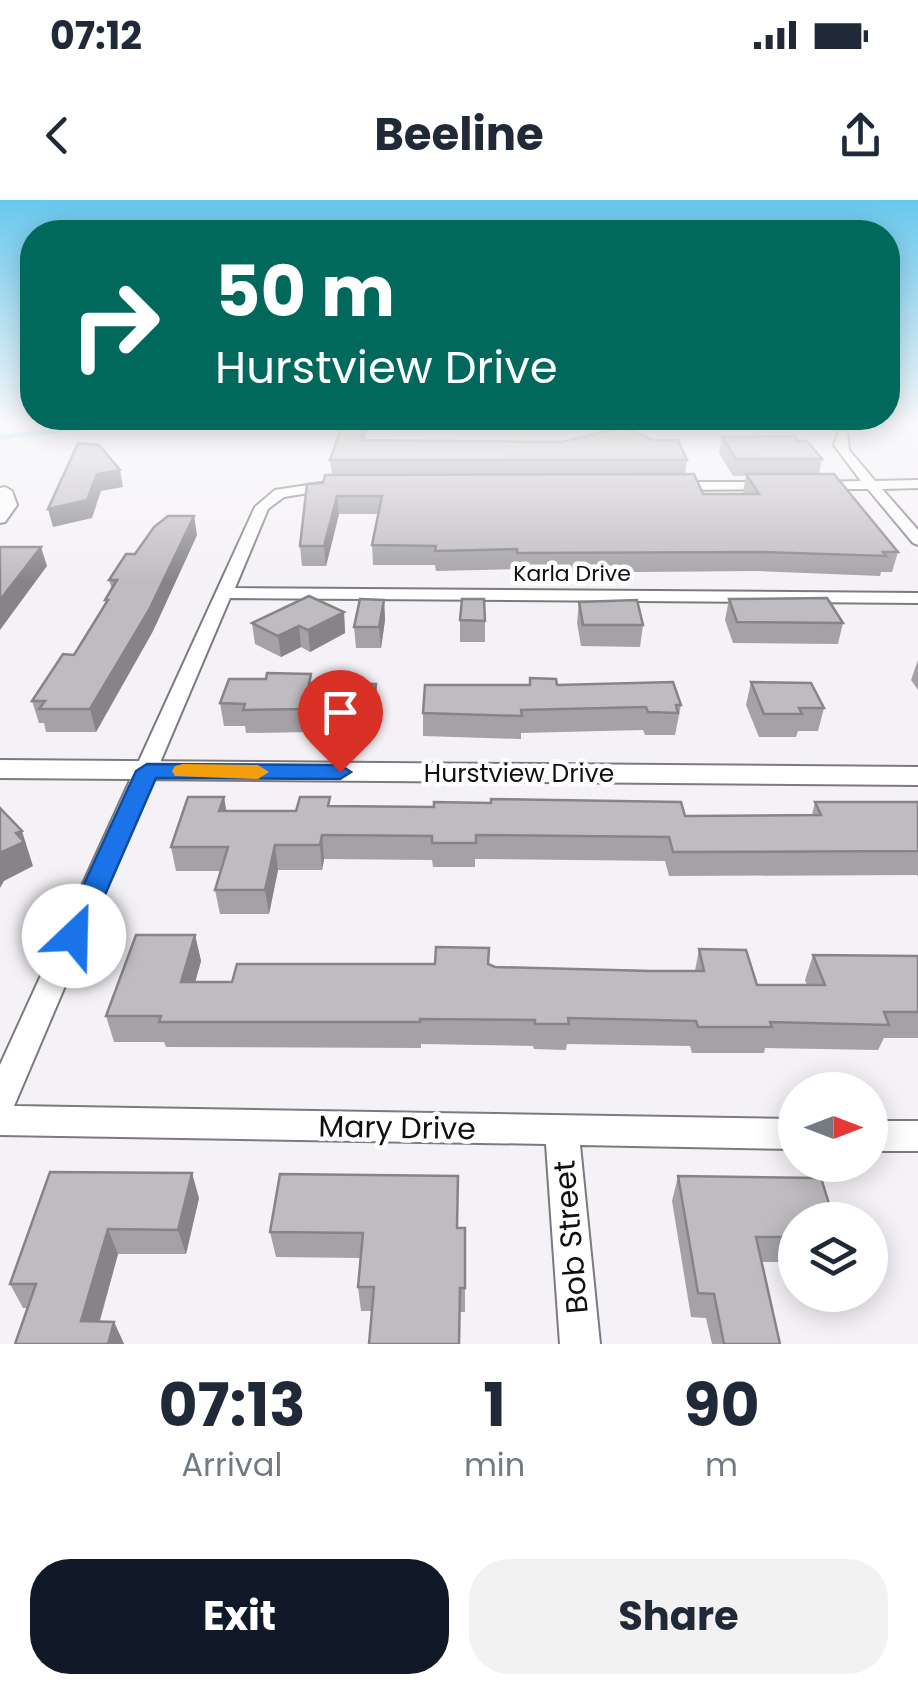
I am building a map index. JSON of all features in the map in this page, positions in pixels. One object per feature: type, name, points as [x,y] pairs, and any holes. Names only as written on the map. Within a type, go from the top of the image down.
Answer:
[{"type":"street","points":[[863,475],[918,540]]},
{"type":"street","points":[[656,486],[918,484]]},
{"type":"street","points":[[0,1101],[269,500],[300,488],[342,485]]},
{"type":"street","points":[[0,520],[10,505],[6,491]]},
{"type":"street","name":"Karla Drive","points":[[225,593],[918,598]]},
{"type":"street","name":"Hurstview Drive","points":[[0,769],[918,776]]},
{"type":"street","name":"Mary Drive","points":[[0,1120],[778,1134]]},
{"type":"street","name":"Bob Street","points":[[562,1131],[580,1344]]},
{"type":"street","points":[[888,1136],[918,1136]]},
{"type":"building","points":[[63,475],[96,475],[87,500],[48,509]]},
{"type":"building","points":[[325,475],[695,475],[703,494],[759,494],[747,475],[835,475],[898,552],[883,552],[886,556],[517,553],[517,549],[435,551],[436,546],[372,545],[382,496],[337,496],[324,546],[300,546],[307,484],[323,483]]},
{"type":"building","points":[[168,516],[194,516],[149,610],[90,709],[39,709],[45,701],[32,701],[63,654],[74,655],[108,600],[117,580],[109,580],[126,554],[135,554],[154,527]]},
{"type":"building","points":[[0,547],[41,547],[0,600]]},
{"type":"building","points":[[309,596],[344,612],[308,630],[299,626],[278,636],[252,623]]},
{"type":"building","points":[[827,598],[843,623],[737,622],[729,599]]},
{"type":"building","points":[[360,599],[384,600],[379,627],[354,627]]},
{"type":"building","points":[[462,599],[484,599],[485,621],[460,620]]},
{"type":"building","points":[[637,600],[643,625],[583,625],[579,602]]},
{"type":"building","points":[[267,673],[311,674],[309,684],[376,684],[373,708],[243,710],[245,704],[220,703],[229,679],[266,679]]},
{"type":"building","points":[[530,678],[556,679],[557,685],[673,682],[681,705],[676,705],[678,713],[648,712],[646,707],[521,710],[522,716],[423,713],[425,685],[530,685]]},
{"type":"building","points":[[751,682],[811,683],[824,708],[799,708],[802,714],[764,714]]},
{"type":"building","points":[[188,797],[224,797],[219,811],[296,811],[300,797],[330,797],[328,806],[434,807],[434,802],[491,803],[491,799],[681,802],[685,816],[821,815],[815,802],[918,802],[918,851],[673,852],[669,837],[476,835],[476,843],[432,843],[432,836],[322,835],[320,845],[275,845],[265,890],[215,890],[228,847],[171,847]]},
{"type":"building","points":[[0,808],[22,831],[16,833],[24,842],[0,853]]},
{"type":"building","points":[[136,935],[195,935],[181,982],[232,982],[237,964],[435,964],[436,947],[489,948],[488,964],[495,967],[651,971],[704,971],[699,949],[746,950],[757,985],[825,985],[813,955],[918,956],[918,1012],[884,1012],[889,1025],[770,1022],[772,1027],[698,1027],[696,1021],[568,1018],[569,1024],[535,1024],[535,1020],[420,1019],[159,1022],[161,1016],[106,1016]]},
{"type":"building","points":[[50,1172],[192,1173],[178,1230],[108,1229],[81,1321],[114,1322],[108,1344],[15,1344],[36,1284],[10,1284]]},
{"type":"building","points":[[280,1174],[458,1176],[457,1228],[465,1228],[465,1288],[460,1288],[459,1344],[369,1344],[374,1287],[358,1287],[363,1233],[270,1232]]},
{"type":"building","points":[[678,1176],[822,1182],[828,1202],[778,1202],[778,1237],[756,1237],[780,1344],[724,1344],[714,1294],[698,1293]]},
{"type":"slow traffic","points":[[183,771],[258,772]]},
{"type":"route","points":[[74,936],[147,771],[340,772]]}]
